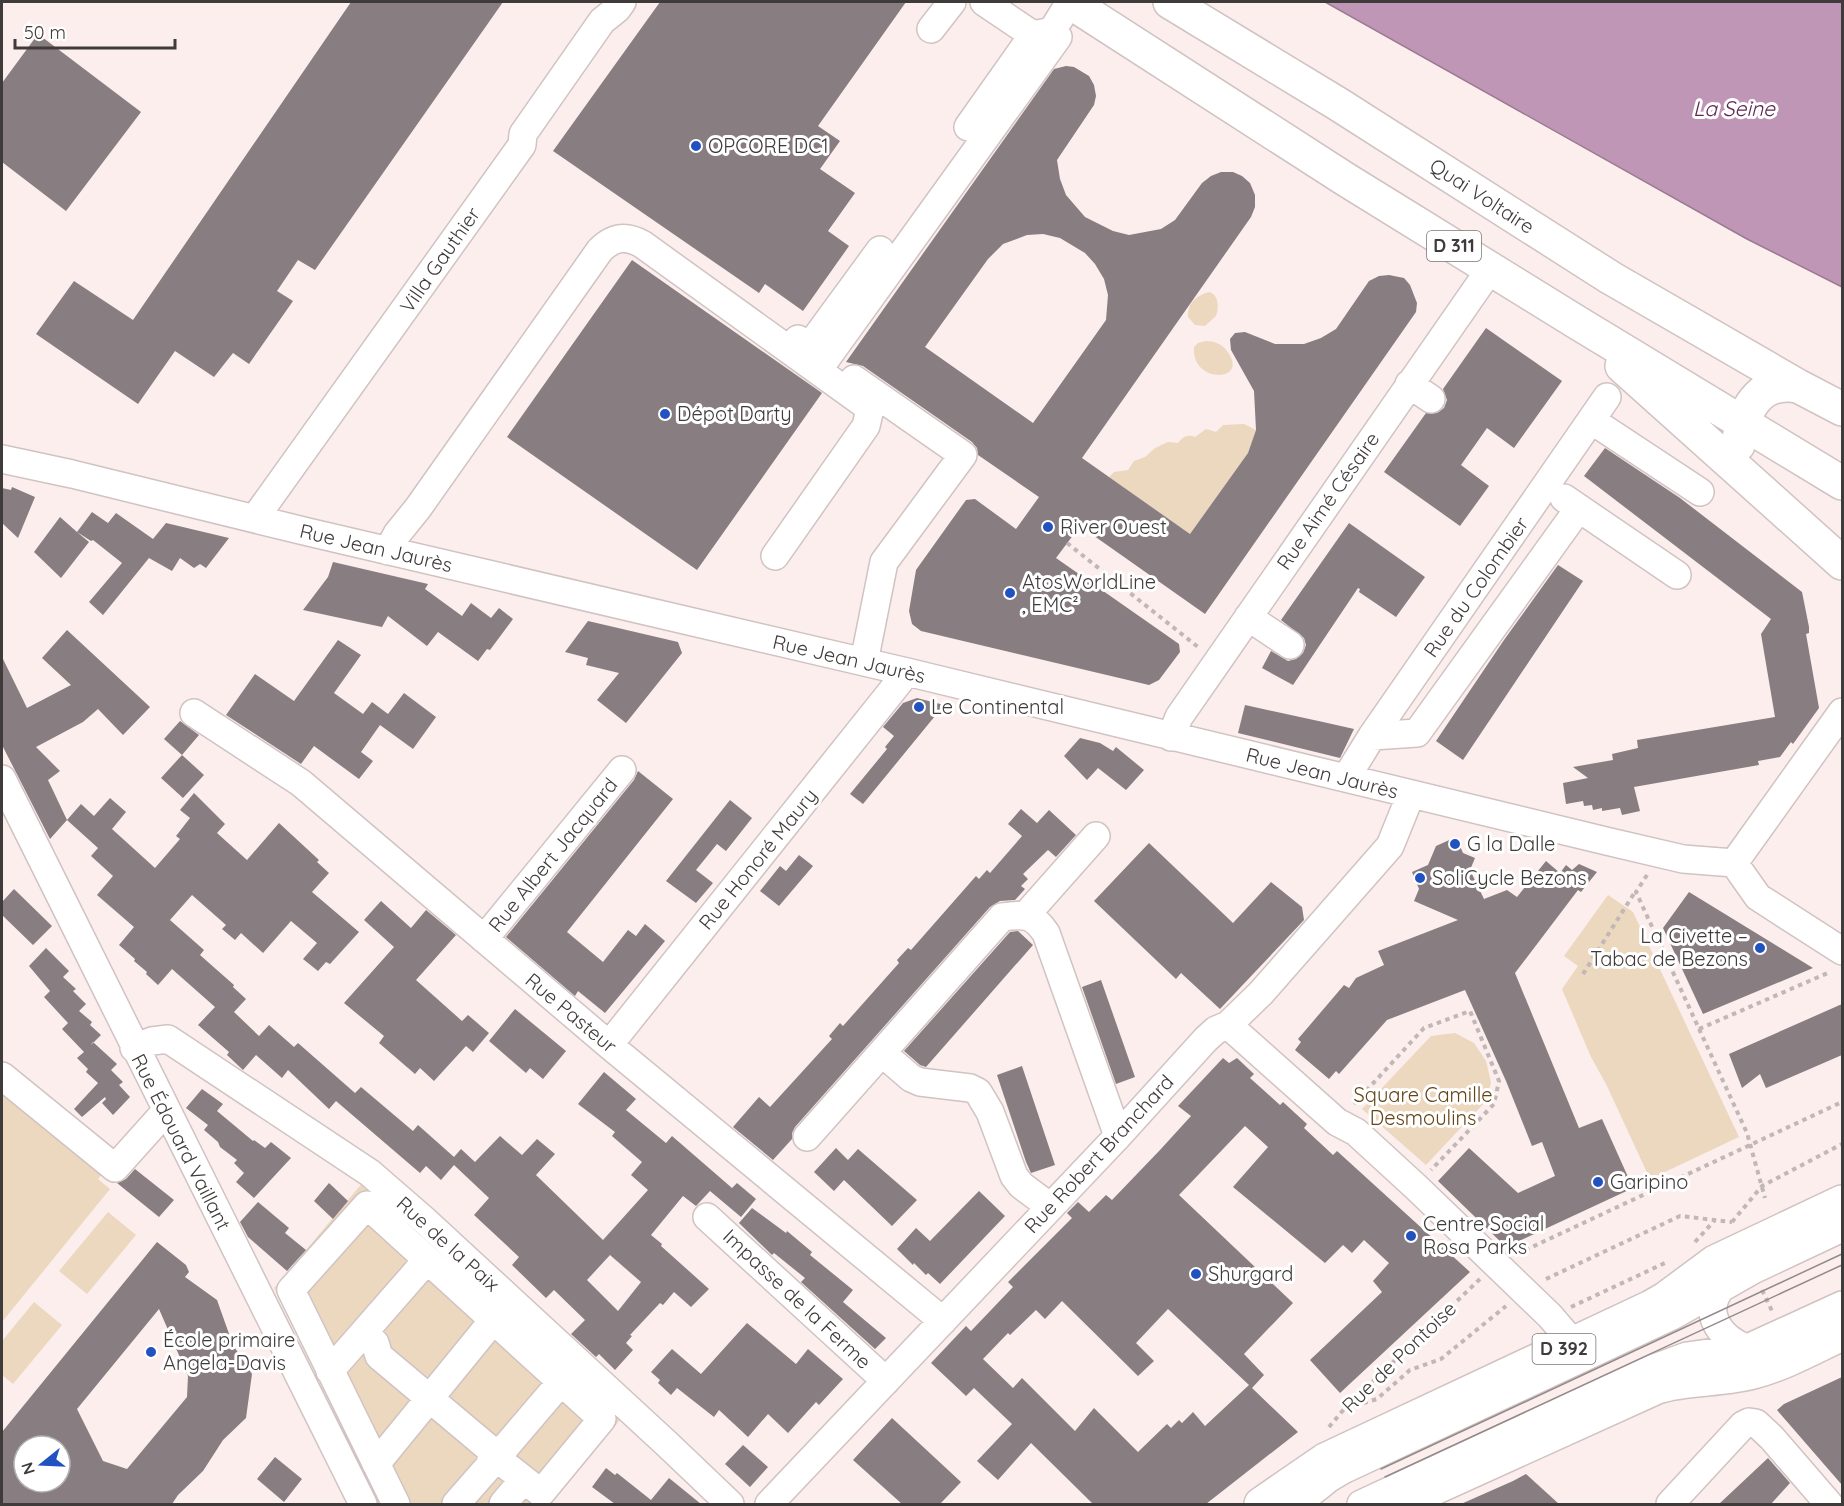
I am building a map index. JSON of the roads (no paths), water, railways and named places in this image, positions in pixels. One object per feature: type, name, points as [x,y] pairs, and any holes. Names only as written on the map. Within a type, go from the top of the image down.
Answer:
[{"type":"main road","name":"D 311","points":[[1070,2],[1345,179],[1842,483]]},
{"type":"main road","name":"Quai Voltaire","points":[[1170,2],[1338,104],[1611,279],[1842,409]]},
{"type":"main road","points":[[1578,323],[1644,388],[1842,563]]},
{"type":"main road","points":[[1744,476],[1738,444],[1752,402],[1758,395],[1783,385],[1798,386]]},
{"type":"main road","name":"D 392","points":[[1280,1500],[1325,1460],[1665,1299],[1715,1262],[1842,1202]]},
{"type":"main road","points":[[1399,1504],[1657,1387],[1683,1381],[1754,1372],[1842,1334]]},
{"type":"street","name":"Villa Gauthier","points":[[255,518],[522,145],[523,134],[602,21],[622,2]]},
{"type":"street","points":[[931,29],[951,2]]},
{"type":"street","points":[[984,2],[1045,36]]},
{"type":"street","points":[[968,128],[1045,36],[1052,31],[1070,2]]},
{"type":"street","points":[[811,348],[1045,36]]},
{"type":"street","points":[[388,551],[397,534],[418,508],[600,250],[605,244],[621,238],[633,239],[642,244],[867,406],[869,413],[866,426],[775,556]]},
{"type":"street","points":[[811,348],[880,250]]},
{"type":"street","name":"Rue Aimé Césaire","points":[[1171,737],[1179,717],[1248,616],[1420,392],[1491,268]]},
{"type":"street","points":[[811,348],[963,455],[884,562],[864,662]]},
{"type":"street","name":"Rue du Colombier","points":[[1346,778],[1372,736],[1607,397]]},
{"type":"street","points":[[1591,420],[1700,492]]},
{"type":"street","name":"Rue Jean Jaurès","points":[[2,459],[908,672],[1683,859],[1734,863]]},
{"type":"street","points":[[1546,486],[1677,576]]},
{"type":"street","points":[[1372,736],[1417,733],[1579,508]]},
{"type":"street","points":[[1248,616],[1290,645]]},
{"type":"street","name":"Rue Honoré Maury","points":[[609,1045],[908,672]]},
{"type":"street","name":"Rue Pasteur","points":[[194,712],[301,783],[609,1045],[943,1321]]},
{"type":"street","points":[[1837,962],[1758,897],[1734,863],[1842,712]]},
{"type":"street","name":"Rue Albert Jacquard","points":[[484,939],[622,770]]},
{"type":"street","name":"Rue Édouard Vaillant","points":[[2,779],[363,1504]]},
{"type":"street","name":"Rue Robert Branchard","points":[[769,1504],[1049,1206],[1118,1136],[1206,1039],[1216,1030],[1228,1025],[1261,993],[1390,846],[1411,794]]},
{"type":"street","points":[[1026,915],[1096,836]]},
{"type":"street","points":[[807,1137],[1002,917],[1026,915],[1038,922],[1046,933],[1118,1136]]},
{"type":"street","points":[[1228,1025],[1337,1122],[1356,1132],[1416,1187],[1551,1316],[1574,1344]]},
{"type":"street","name":"Rue de la Paix","points":[[134,1048],[152,1041],[168,1039],[370,1173],[730,1504]]},
{"type":"street","points":[[884,1050],[889,1059],[911,1078],[920,1082],[970,1088],[978,1092],[990,1112],[1014,1176],[1049,1206]]},
{"type":"street","points":[[2,1076],[115,1168],[166,1111]]},
{"type":"street","points":[[364,1333],[375,1343],[379,1356],[541,1493],[602,1419],[367,1205],[291,1290],[396,1504]]},
{"type":"street","name":"Impasse de la Ferme","points":[[707,1217],[886,1381]]},
{"type":"street","points":[[1280,1500],[1674,1316],[1753,1270],[1842,1228]]},
{"type":"street","points":[[330,1371],[427,1260]]},
{"type":"street","points":[[1722,1287],[1713,1304],[1714,1319],[1725,1335],[1746,1348]]},
{"type":"street","points":[[376,1464],[510,1300]]},
{"type":"street","points":[[1361,1504],[1663,1365],[1695,1354],[1746,1348],[1782,1334],[1842,1305]]},
{"type":"street","points":[[456,1504],[502,1461],[561,1382]]},
{"type":"street","points":[[1670,1504],[1743,1425],[1749,1422],[1756,1423],[1772,1438],[1829,1504]]},
{"type":"street","points":[[502,1461],[503,1504]]},
{"type":"water","name":"La Seine","points":[[1325,2],[1842,2],[1842,287],[1747,239]]},
{"type":"tram line","points":[[1381,1469],[1842,1254]]},
{"type":"tram line","points":[[1385,1477],[1842,1265]]},
{"type":"place","name":"OPCORE DC1","points":[[696,146]]},
{"type":"place","name":"Dépot Darty","points":[[665,414]]},
{"type":"place","name":"River Ouest","points":[[1048,527]]},
{"type":"place","name":"AtosWorldLine , EMC²","points":[[1010,593]]},
{"type":"place","name":"Le Continental","points":[[919,707]]},
{"type":"place","name":"G la Dalle","points":[[1455,844]]},
{"type":"place","name":"SoliCycle Bezons","points":[[1420,878]]},
{"type":"place","name":"La Civette – Tabac de Bezons","points":[[1760,948]]},
{"type":"place","name":"Garipino","points":[[1598,1182]]},
{"type":"place","name":"Centre Social Rosa Parks","points":[[1411,1236]]},
{"type":"place","name":"Shurgard","points":[[1196,1274]]},
{"type":"place","name":"École primaire Angela-Davis","points":[[151,1352]]},
{"type":"park label","name":"Square Camille Desmoulins","points":[[1423,1106]]}]
